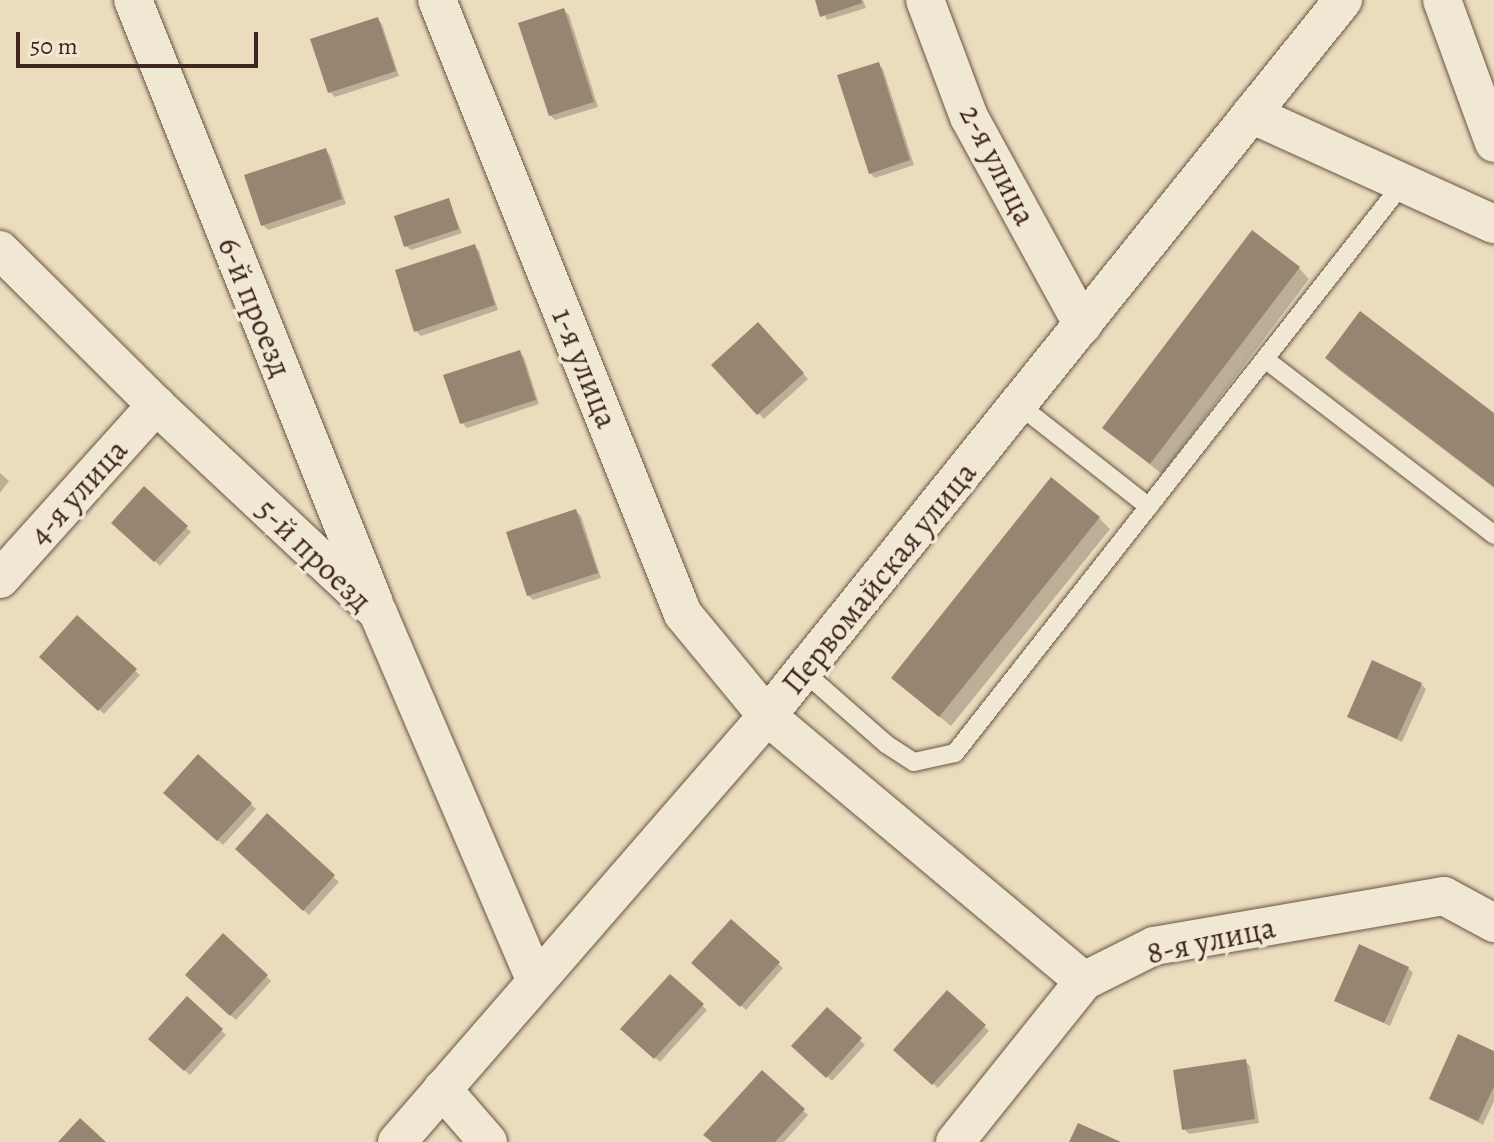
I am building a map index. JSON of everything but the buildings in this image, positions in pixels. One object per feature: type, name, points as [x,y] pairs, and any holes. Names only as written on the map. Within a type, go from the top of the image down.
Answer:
[{"type":"street","name":"6-й проезд","points":[[133,0],[378,613]]},
{"type":"street","name":"1-я улица","points":[[437,0],[683,614],[767,716],[1084,981]]},
{"type":"street","name":"2-я улица","points":[[925,0],[969,117],[1083,325]]},
{"type":"street","name":"Первомайская улица","points":[[397,1142],[767,716],[1343,0]]},
{"type":"street","points":[[1442,0],[1494,143]]},
{"type":"street","points":[[1251,114],[1494,224]]},
{"type":"street","name":"5-й проезд","points":[[0,250],[156,405],[378,613],[535,980]]},
{"type":"street","name":"4-я улица","points":[[0,579],[156,405]]},
{"type":"street","name":"8-я улица","points":[[955,1142],[1084,981],[1154,946],[1444,896],[1494,923]]},
{"type":"street","points":[[442,1089],[488,1142]]},
{"type":"lane","points":[[803,671],[886,744],[914,762],[955,753],[1403,183]]},
{"type":"lane","points":[[1265,359],[1494,535]]},
{"type":"lane","points":[[1019,405],[1149,507]]}]
